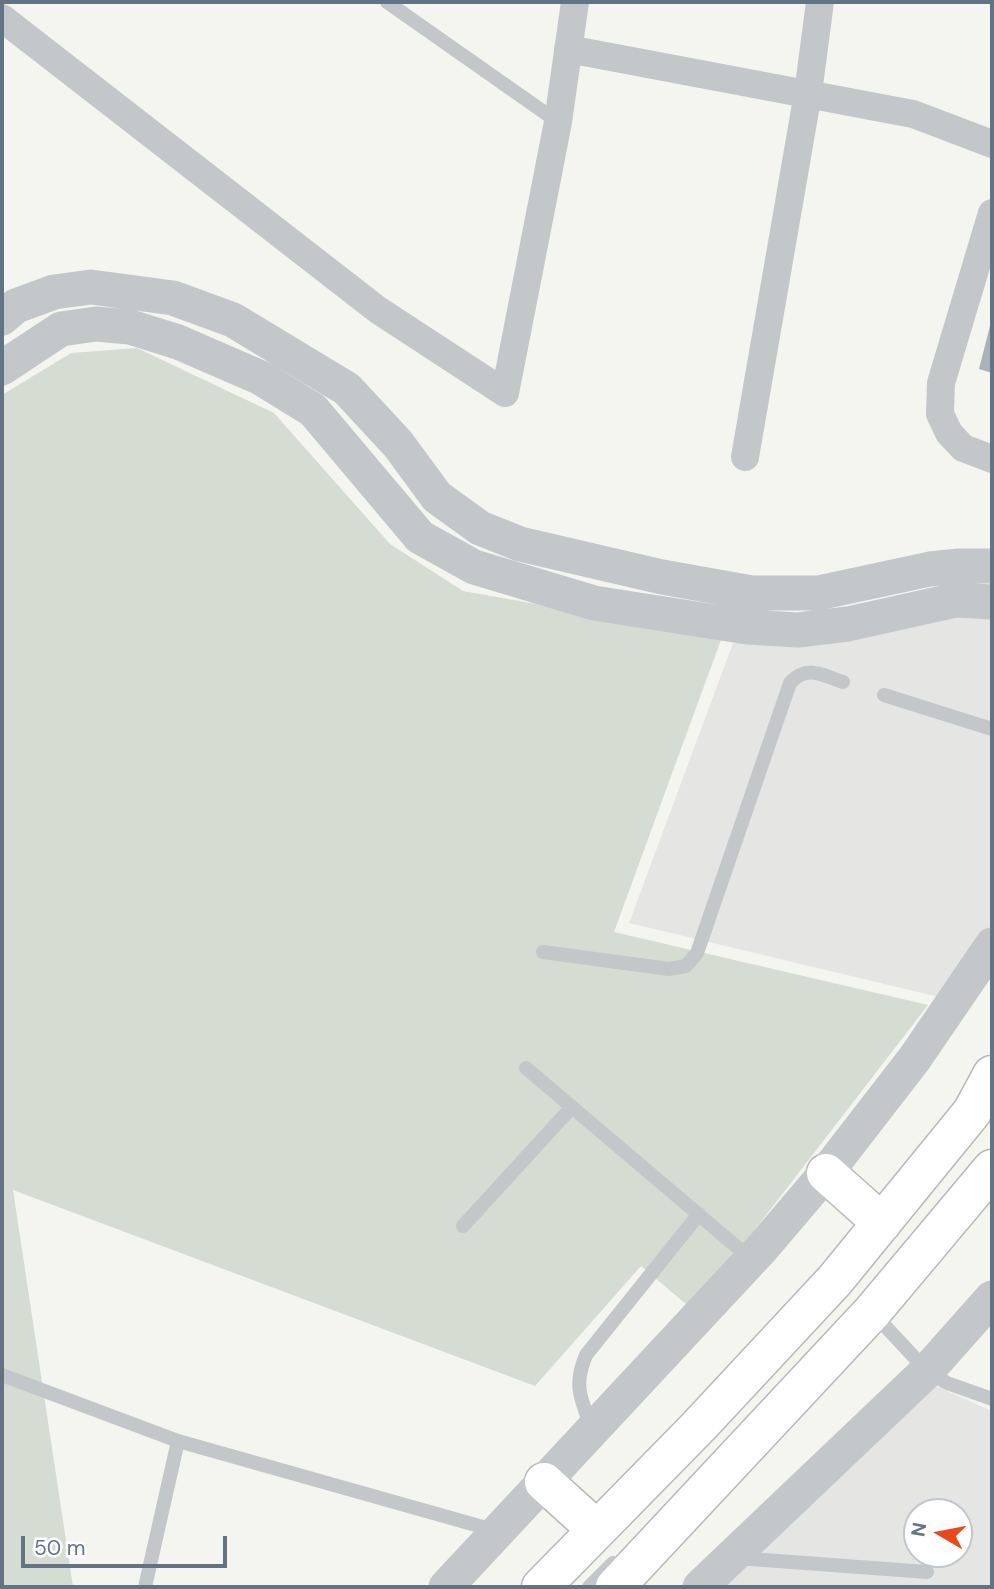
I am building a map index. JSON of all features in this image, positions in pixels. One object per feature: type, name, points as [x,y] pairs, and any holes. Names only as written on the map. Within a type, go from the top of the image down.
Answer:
[{"type":"highway","points":[[541,1587],[612,1539],[699,1426],[835,1280],[972,1112],[992,1074]]},
{"type":"highway","points":[[826,1173],[881,1223]]},
{"type":"highway","points":[[615,1587],[863,1296],[987,1178]]},
{"type":"highway","points":[[544,1482],[612,1539]]},
{"type":"street","points":[[2,18],[378,310],[505,393],[558,122],[575,2]]},
{"type":"street","points":[[745,457],[808,93],[820,2]]},
{"type":"street","points":[[568,49],[914,114],[992,144]]},
{"type":"street","points":[[992,213],[941,383],[940,414],[949,433],[963,448],[992,459]]},
{"type":"street","points":[[2,318],[16,306],[54,292],[90,288],[173,298],[233,320],[347,389],[398,444],[437,497],[480,528],[520,544],[662,578],[763,594],[818,593],[930,569],[992,566]]},
{"type":"street","points":[[2,368],[61,329],[73,327],[96,324],[130,327],[178,342],[261,378],[313,410],[420,537],[474,567],[594,603],[747,626],[798,629],[848,624],[956,600],[992,602]]},
{"type":"street","points":[[446,1587],[752,1259],[826,1173],[915,1058],[992,945]]},
{"type":"street","points":[[700,1587],[927,1371],[992,1298]]},
{"type":"lane","points":[[387,2],[558,122]]},
{"type":"lane","points":[[543,952],[670,969],[686,967],[697,953],[790,683],[798,674],[809,672],[843,682]]},
{"type":"lane","points":[[884,695],[992,729]]},
{"type":"lane","points":[[526,1068],[752,1259]]},
{"type":"lane","points":[[463,1226],[572,1107]]},
{"type":"lane","points":[[759,1412],[896,1267],[987,1178]]},
{"type":"lane","points":[[592,1430],[578,1393],[578,1374],[586,1355],[698,1214]]},
{"type":"lane","points":[[557,1587],[863,1296],[927,1371],[947,1382],[992,1399]]},
{"type":"lane","points":[[2,1375],[178,1441],[498,1532]]},
{"type":"lane","points":[[145,1587],[178,1441]]},
{"type":"lane","points":[[589,1587],[612,1539]]},
{"type":"lane","points":[[731,1558],[927,1572]]},
{"type":"shaded area","points":[[137,348],[274,413],[390,544],[463,591],[722,637],[614,932],[928,1005],[693,1310],[641,1266],[535,1386],[13,1190],[73,1587],[2,1587],[2,395],[71,353]]},
{"type":"shaded area","points":[[992,610],[992,929],[943,998],[629,923],[733,643],[828,634]]},
{"type":"shaded area","points":[[927,1382],[992,1411],[992,1587],[713,1587]]},
{"type":"building","points":[[992,323],[992,373],[979,369]]}]
